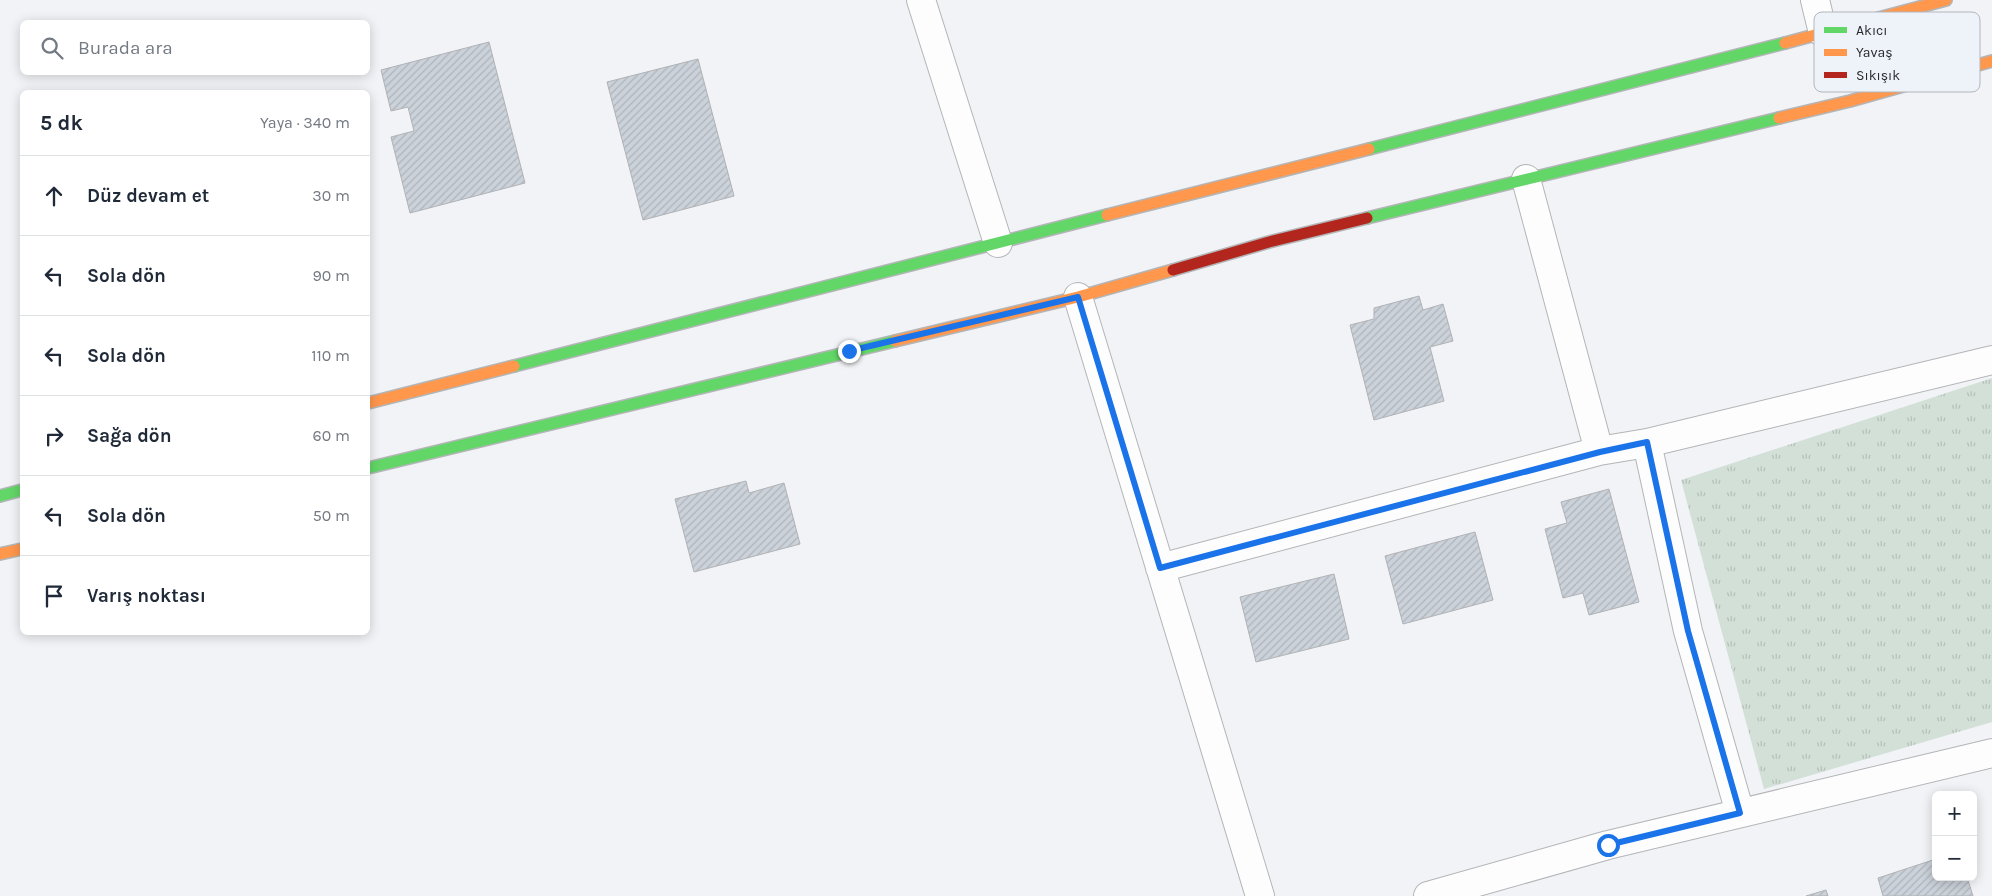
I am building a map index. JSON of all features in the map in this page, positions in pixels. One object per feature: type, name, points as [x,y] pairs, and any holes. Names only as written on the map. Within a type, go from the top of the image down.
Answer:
[{"type":"main road","points":[[1901,12],[1946,0]]},
{"type":"main road","points":[[370,402],[1814,35]]},
{"type":"main road","points":[[370,468],[1078,297],[1269,242],[1878,92]]},
{"type":"main road","points":[[0,496],[20,491]]},
{"type":"main road","points":[[0,554],[20,549]]},
{"type":"street","points":[[921,0],[998,243]]},
{"type":"street","points":[[1526,180],[1600,452]]},
{"type":"street","points":[[1078,297],[1260,896]]},
{"type":"street","points":[[1160,568],[1600,452],[1992,360]]},
{"type":"street","points":[[1647,442],[1688,631],[1740,813]]},
{"type":"street","points":[[1428,896],[1608,845],[1992,752]]},
{"type":"green space","points":[[1992,378],[1992,722],[1764,789],[1681,480]]},
{"type":"building","points":[[489,42],[525,183],[410,213],[391,137],[414,131],[408,107],[391,111],[381,70]]},
{"type":"building","points":[[698,59],[734,196],[643,220],[607,82]]},
{"type":"building","points":[[1419,296],[1423,310],[1443,304],[1453,341],[1430,347],[1444,401],[1374,420],[1350,325],[1374,319],[1374,308]]},
{"type":"building","points":[[746,481],[749,493],[784,483],[800,544],[694,572],[675,499]]},
{"type":"building","points":[[1609,489],[1639,602],[1589,615],[1583,593],[1563,598],[1545,529],[1567,523],[1561,502]]},
{"type":"building","points":[[1475,532],[1493,600],[1403,624],[1385,556]]},
{"type":"building","points":[[1334,574],[1349,639],[1256,662],[1240,597]]},
{"type":"building","points":[[1932,860],[1932,881],[1968,881],[1973,896],[1883,896],[1878,878]]},
{"type":"building","points":[[1826,890],[1828,896],[1806,896]]},
{"type":"traffic: fast","points":[[1369,149],[1785,43]]},
{"type":"traffic: fast","points":[[1367,218],[1779,118]]},
{"type":"traffic: fast","points":[[514,366],[1107,215]]},
{"type":"traffic: fast","points":[[370,468],[895,341]]},
{"type":"traffic: fast","points":[[0,496],[20,491]]},
{"type":"traffic: slow","points":[[1901,12],[1946,0]]},
{"type":"traffic: slow","points":[[1785,43],[1814,35]]},
{"type":"traffic: slow","points":[[1980,64],[1992,61]]},
{"type":"traffic: slow","points":[[1779,118],[1882,92]]},
{"type":"traffic: slow","points":[[1107,215],[1369,149]]},
{"type":"traffic: slow","points":[[895,341],[1078,297],[1173,270]]},
{"type":"traffic: slow","points":[[370,402],[514,366]]},
{"type":"traffic: slow","points":[[0,554],[20,549]]},
{"type":"traffic: jam","points":[[1173,270],[1269,242],[1367,218]]},
{"type":"route","points":[[849,351],[1078,297],[1160,568],[1600,452],[1647,442],[1688,631],[1740,813],[1608,845]]}]
